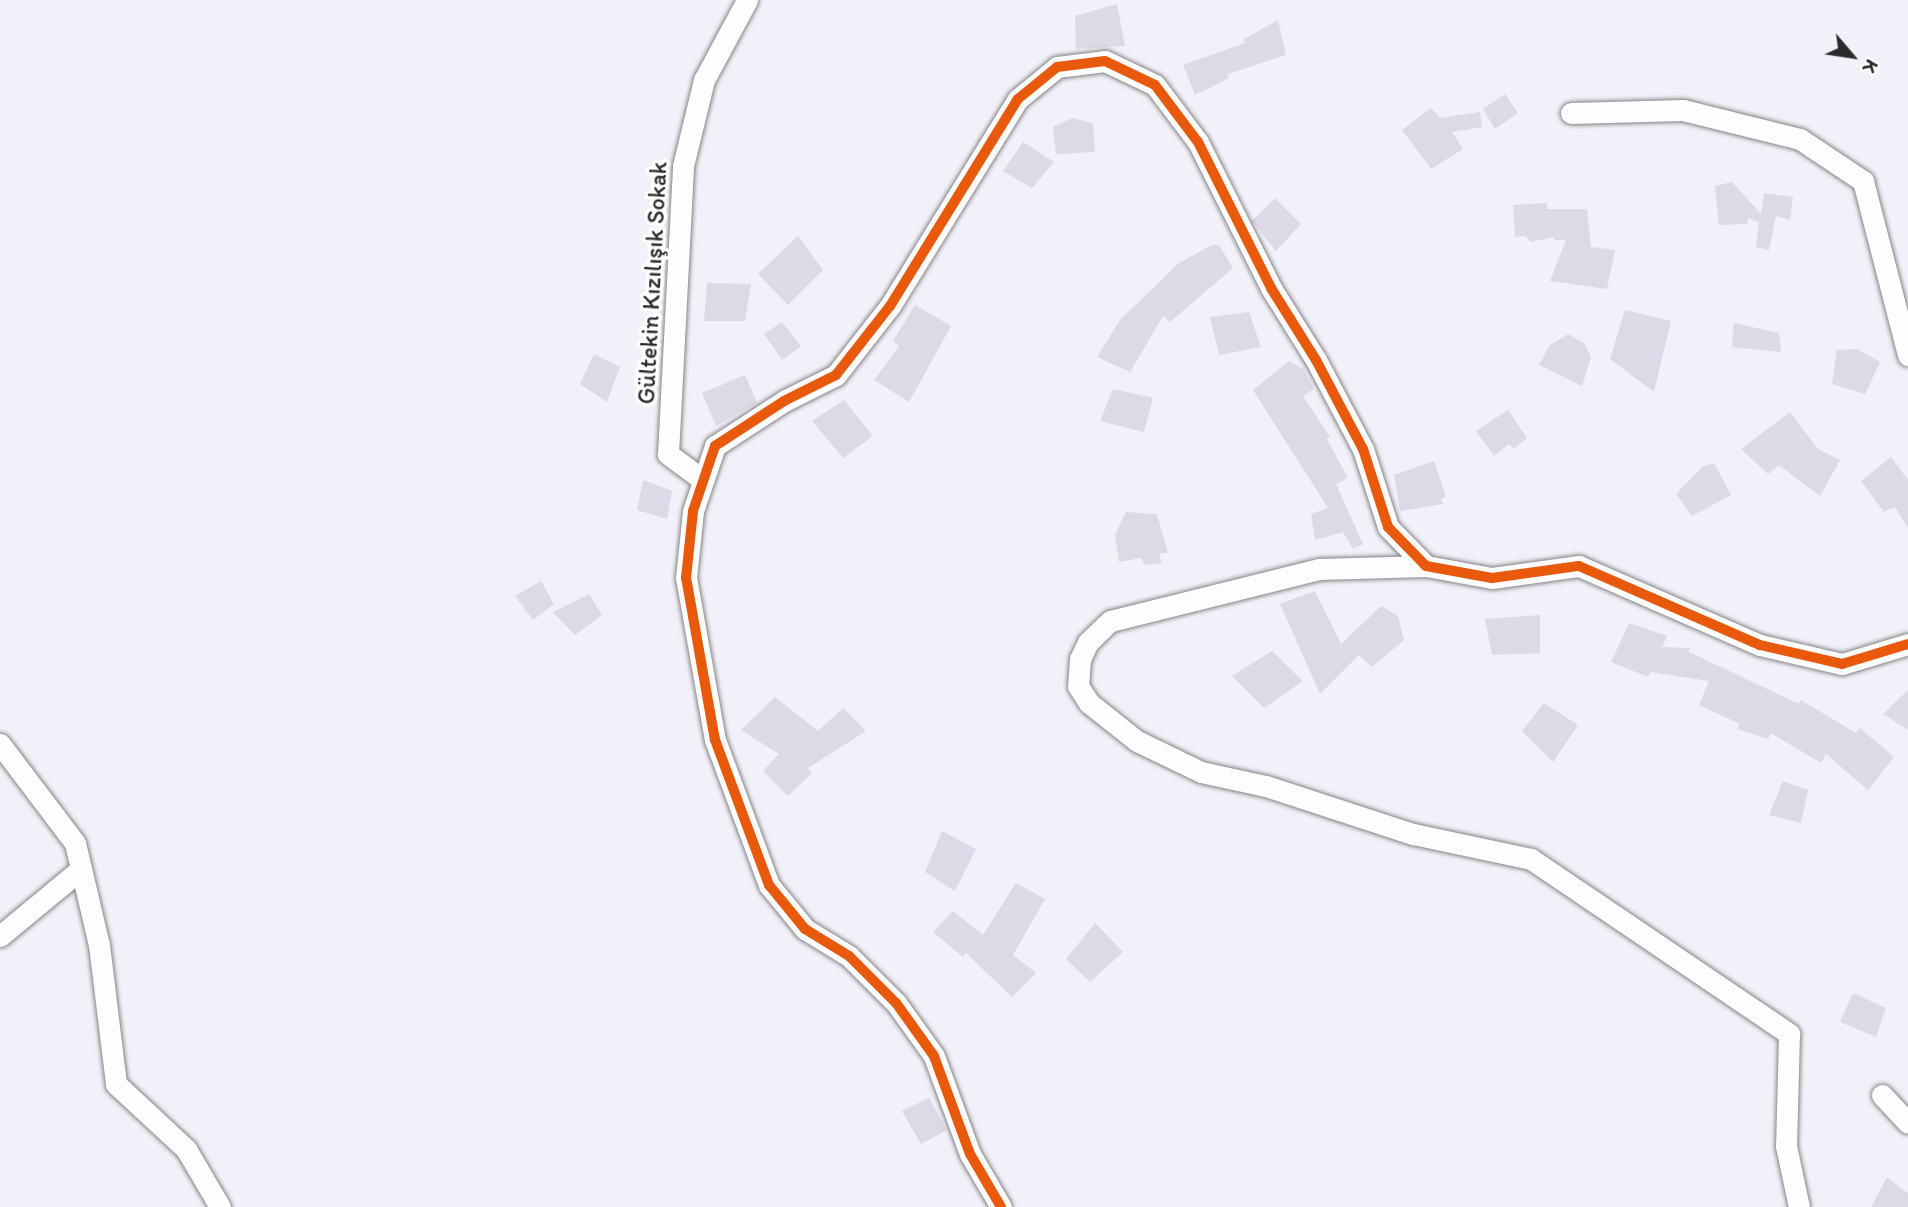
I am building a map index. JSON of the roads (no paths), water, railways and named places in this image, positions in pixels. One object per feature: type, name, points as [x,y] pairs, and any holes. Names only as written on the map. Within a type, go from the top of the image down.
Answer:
[{"type":"street","name":"Gültekin Kızılışık Sokak","points":[[703,480],[668,454],[682,166],[704,80],[747,0]]},
{"type":"street","points":[[1000,1207],[970,1154],[934,1056],[903,1013],[849,956],[806,929],[769,886],[715,740],[686,578],[693,511],[715,446],[784,401],[836,375],[890,306],[1018,99],[1057,67],[1105,61],[1155,85],[1198,142],[1271,288],[1316,360],[1363,449],[1388,527],[1426,566]]},
{"type":"street","points":[[1571,113],[1683,110],[1800,139],[1863,181],[1908,355]]},
{"type":"street","points":[[1799,1207],[1786,1146],[1789,1034],[1531,859],[1413,834],[1266,786],[1201,772],[1137,741],[1088,703],[1078,686],[1080,659],[1088,642],[1110,621],[1319,569],[1426,566],[1492,578],[1579,566],[1760,645],[1842,664],[1908,644]]},
{"type":"street","points":[[0,744],[75,843],[99,945],[116,1084],[186,1149],[220,1207]]},
{"type":"street","points":[[0,936],[81,869]]},
{"type":"street","points":[[1882,1095],[1908,1123]]}]
